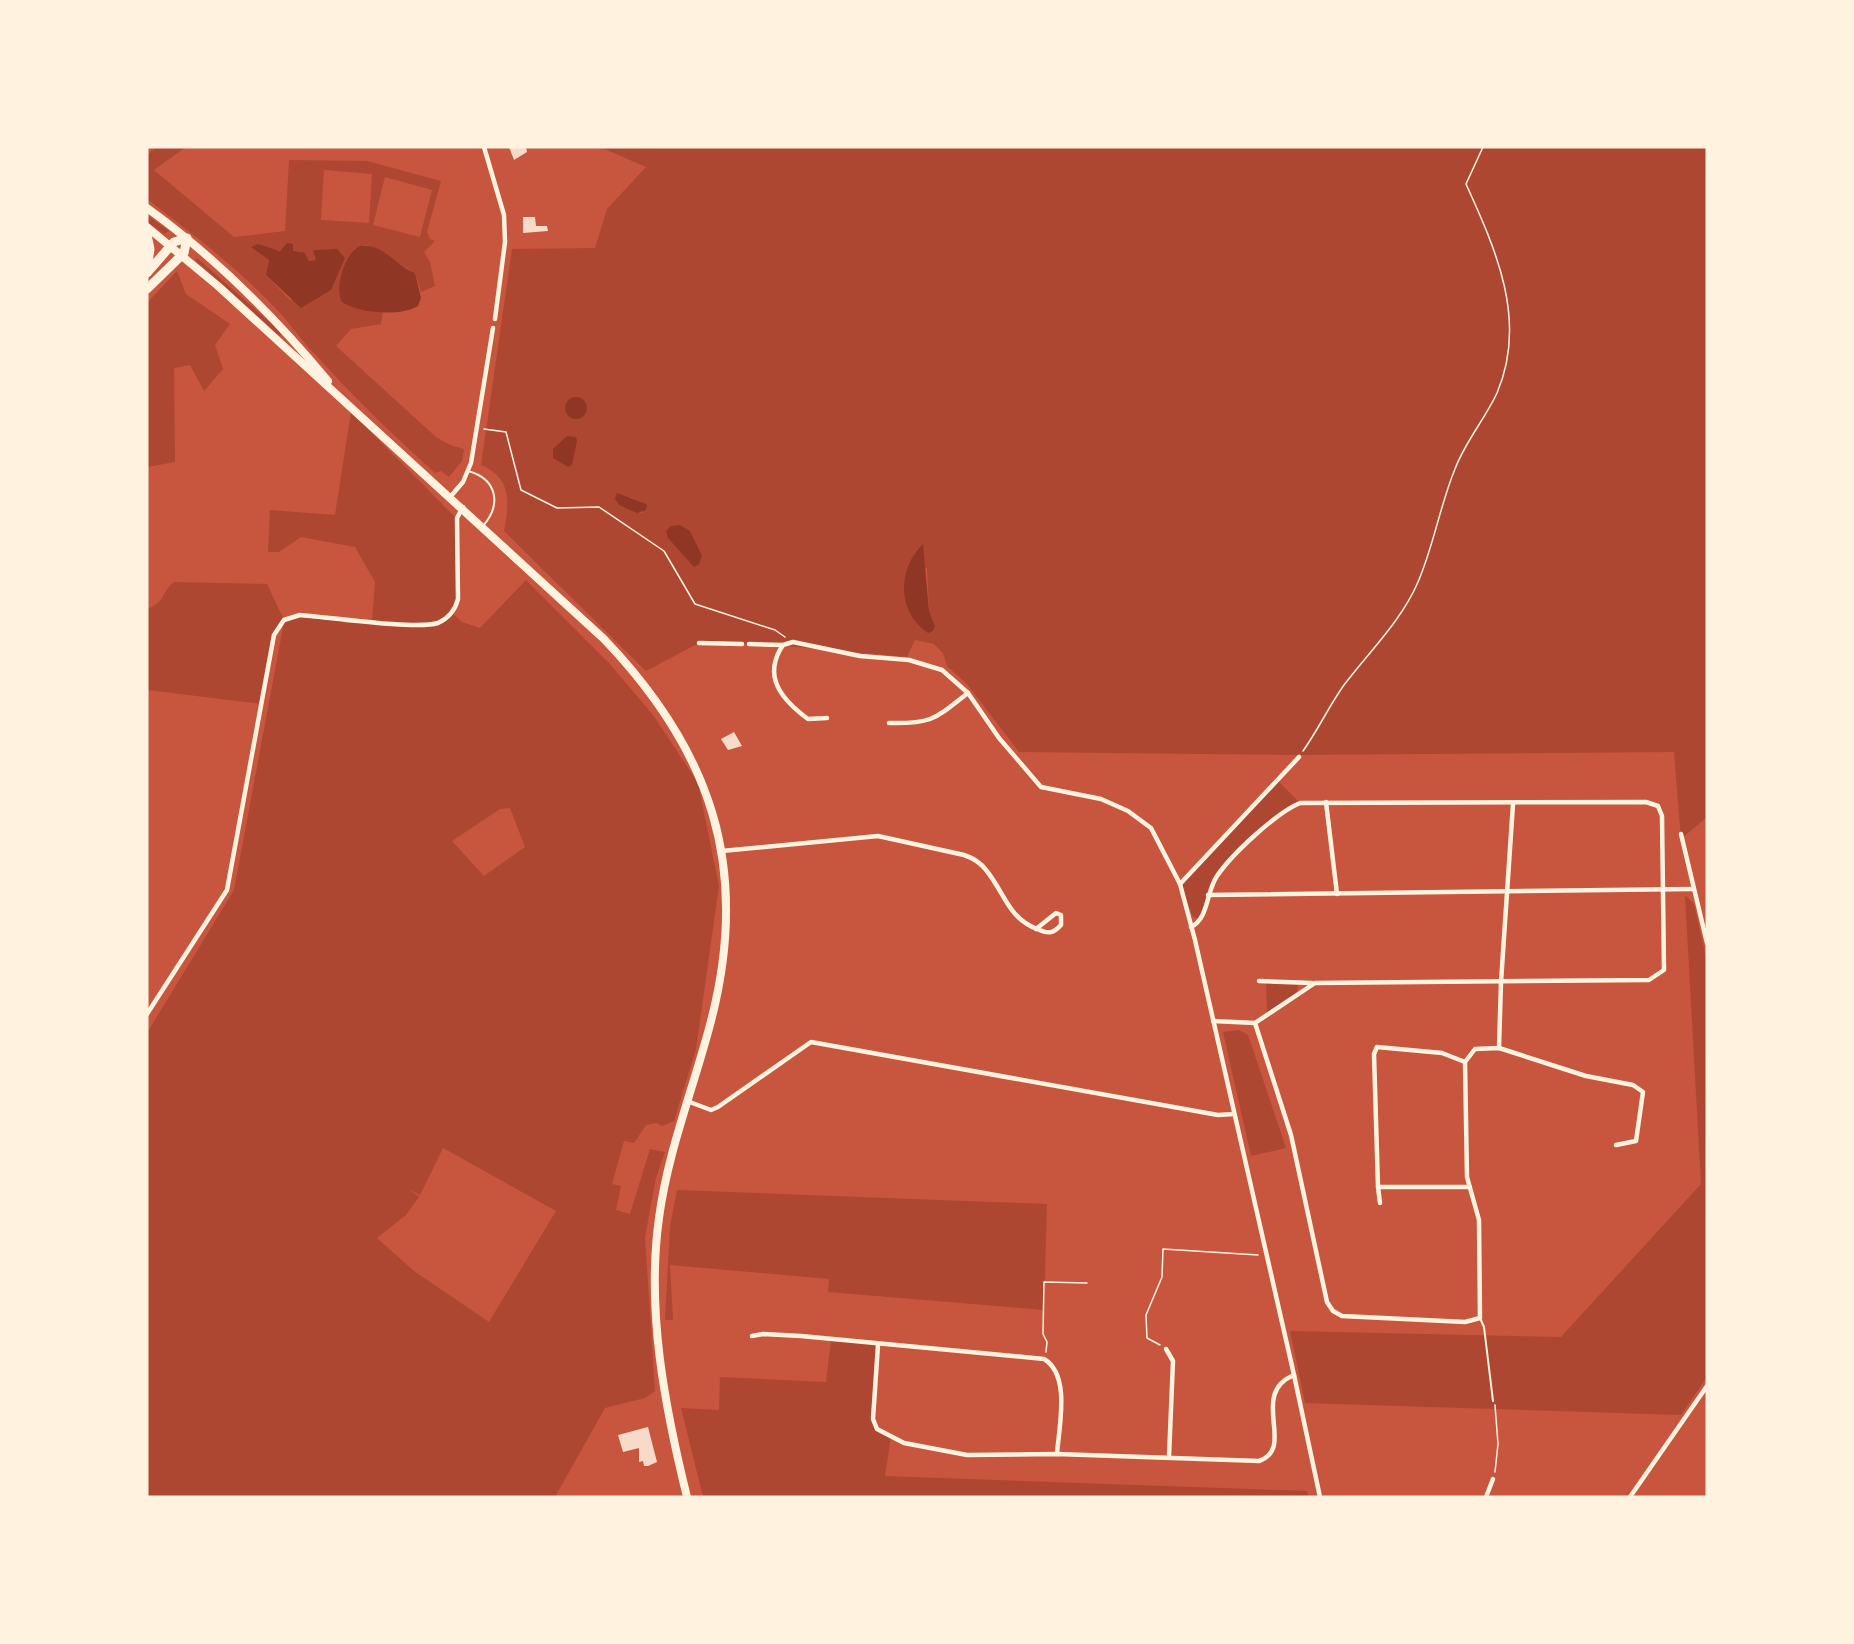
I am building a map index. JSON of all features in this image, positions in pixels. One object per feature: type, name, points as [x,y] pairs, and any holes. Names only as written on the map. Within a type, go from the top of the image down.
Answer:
[{"type":"highway","points":[[147,235],[150,249],[147,271]]},
{"type":"highway","points":[[147,271],[178,239],[187,238],[182,255],[147,288]]},
{"type":"main road","points":[[147,208],[187,238],[266,313],[344,401]]},
{"type":"main road","points":[[147,227],[182,255],[451,496],[604,639],[636,673],[662,707],[701,779],[711,804],[722,851],[726,895],[719,982],[712,1018],[687,1101],[662,1199],[654,1280],[658,1337],[673,1442],[687,1497]]},
{"type":"street","points":[[484,147],[498,187],[504,215],[505,242],[495,319]]},
{"type":"street","points":[[451,496],[468,471],[493,328]]},
{"type":"street","points":[[147,1014],[227,890],[273,635],[284,620],[300,615],[422,625],[446,619],[456,607],[458,599],[457,518],[463,507]]},
{"type":"street","points":[[748,644],[783,645],[793,642],[860,656],[931,665],[942,670],[968,693],[999,738],[1041,787],[1101,799],[1128,811],[1151,828],[1180,884],[1191,927],[1320,1497]]},
{"type":"street","points":[[699,643],[742,644]]},
{"type":"street","points":[[783,645],[772,668],[774,681],[808,718],[827,718]]},
{"type":"street","points":[[889,723],[920,724],[935,719],[968,693]]},
{"type":"street","points":[[1180,884],[1299,757]]},
{"type":"street","points":[[1326,802],[1337,894]]},
{"type":"street","points":[[1191,927],[1202,919],[1208,895],[1218,875],[1229,861],[1287,810],[1300,803],[1646,802],[1658,806],[1662,816],[1664,970],[1649,980],[1315,983],[1259,981]]},
{"type":"street","points":[[1499,1048],[1513,804]]},
{"type":"street","points":[[1681,834],[1707,943]]},
{"type":"street","points":[[722,851],[878,836],[964,855],[975,858],[987,870],[1019,921],[1036,929],[1048,933],[1055,932],[1061,925],[1061,915],[1056,913],[1036,929]]},
{"type":"street","points":[[1208,895],[1693,889]]},
{"type":"street","points":[[1213,1021],[1255,1023],[1315,983]]},
{"type":"street","points":[[1255,1023],[1294,1146],[1330,1307],[1338,1314],[1348,1318],[1465,1322],[1480,1318],[1479,1220],[1469,1187],[1465,1062],[1475,1049],[1499,1048],[1586,1076],[1633,1085],[1643,1092],[1636,1141],[1616,1145]]},
{"type":"street","points":[[687,1101],[711,1110],[718,1107],[811,1042],[1218,1115],[1234,1114]]},
{"type":"street","points":[[1380,1203],[1374,1054],[1377,1047],[1442,1053],[1465,1062]]},
{"type":"street","points":[[1378,1187],[1469,1187]]},
{"type":"street","points":[[752,1336],[763,1334],[801,1336],[1044,1359],[1058,1372],[1061,1384],[1057,1454]]},
{"type":"street","points":[[878,1345],[873,1401],[875,1426],[880,1432],[921,1448],[956,1454],[1005,1456],[1057,1454],[1256,1461],[1265,1459],[1272,1452],[1274,1445],[1274,1391],[1281,1381],[1294,1375]]},
{"type":"street","points":[[1166,1349],[1173,1361],[1169,1457]]},
{"type":"street","points":[[1630,1497],[1707,1386]]},
{"type":"street","points":[[1486,1497],[1492,1479]]},
{"type":"lane","points":[[493,328],[495,319]]},
{"type":"lane","points":[[468,471],[486,478],[493,488],[492,514],[483,526]]},
{"type":"lane","points":[[1480,1318],[1493,1401]]},
{"type":"path","points":[[1299,757],[1342,688],[1402,609],[1418,584],[1435,539],[1455,469],[1504,376],[1508,357],[1509,300],[1491,239],[1466,184],[1484,147]]},
{"type":"path","points":[[477,427],[506,432],[521,490],[557,508],[599,507],[664,551],[695,604],[775,630],[793,642]]},
{"type":"path","points":[[1166,1349],[1147,1338],[1146,1315],[1162,1277],[1163,1249],[1266,1256]]},
{"type":"path","points":[[1044,1359],[1047,1342],[1043,1334],[1044,1282],[1087,1283]]},
{"type":"path","points":[[1492,1479],[1498,1463],[1493,1401]]},
{"type":"shaded area","points":[[157,147],[186,147],[154,170],[234,237],[285,231],[289,160],[367,161],[441,181],[427,232],[430,239],[435,241],[424,252],[430,262],[435,286],[421,292],[415,273],[366,245],[354,249],[341,279],[368,311],[383,312],[381,324],[351,329],[336,346],[436,437],[450,445],[464,449],[462,461],[449,477],[441,471],[435,473],[373,415],[329,370],[279,312],[232,267],[147,199],[147,155]],"holes":[[[324,170],[372,174],[369,223],[321,220]],[[385,177],[432,190],[420,237],[373,225]],[[261,245],[282,251],[302,251],[309,261],[316,260],[316,250],[341,255],[311,302],[290,300],[266,275],[269,260],[251,247]]]},
{"type":"shaded area","points":[[600,147],[1707,147],[1707,817],[1681,839],[1674,752],[1294,755],[1019,752],[967,684],[947,666],[943,653],[934,644],[915,640],[907,657],[774,645],[699,643],[646,671],[504,531],[507,510],[506,492],[498,476],[481,465],[512,249],[595,248],[607,209],[646,167]],"holes":[[[630,497],[644,503],[642,513],[619,505]],[[927,568],[929,611],[935,626],[907,572]]]},
{"type":"shaded area","points":[[147,215],[169,231],[164,234],[147,222]]},
{"type":"shaded area","points":[[287,243],[293,244],[293,251],[304,252],[309,261],[316,260],[313,251],[316,250],[337,249],[345,258],[331,290],[301,308],[266,275],[269,260],[251,247],[258,244],[280,251]]},
{"type":"shaded area","points":[[360,246],[383,251],[415,273],[421,298],[418,306],[401,312],[379,312],[358,309],[342,302],[339,288],[342,271],[350,255]]},
{"type":"shaded area","points":[[197,258],[273,325],[281,334],[280,336],[195,260]]},
{"type":"shaded area","points":[[177,271],[186,294],[230,324],[215,345],[223,369],[204,391],[190,365],[174,368],[175,462],[147,467],[147,303]]},
{"type":"shaded area","points":[[576,397],[584,400],[587,408],[584,416],[576,419],[568,416],[565,408],[568,400]]},
{"type":"shaded area","points":[[351,412],[459,521],[459,589],[452,613],[462,622],[480,628],[526,580],[610,664],[653,715],[698,783],[719,886],[696,1049],[674,1121],[662,1126],[656,1123],[646,1125],[634,1143],[624,1141],[612,1184],[621,1186],[616,1210],[630,1214],[650,1149],[665,1152],[656,1178],[645,1237],[655,1391],[645,1398],[605,1408],[555,1497],[147,1497],[147,1033],[234,890],[284,622],[273,635],[262,704],[147,690],[147,609],[157,604],[174,582],[267,584],[284,620],[300,615],[372,621],[375,582],[355,547],[301,537],[279,552],[268,552],[270,510],[335,515]],"holes":[[[510,808],[525,847],[484,876],[452,841],[500,809]],[[443,1148],[556,1211],[489,1322],[414,1271],[377,1238],[406,1215],[419,1197],[409,1189],[420,1195]]]},
{"type":"shaded area","points":[[567,436],[576,437],[577,441],[572,465],[568,467],[553,458],[553,449]]},
{"type":"shaded area","points":[[617,493],[644,503],[647,505],[646,510],[637,513],[619,505],[615,499]]},
{"type":"shaded area","points":[[680,525],[690,531],[702,556],[699,564],[694,567],[668,538],[666,531],[671,526]]},
{"type":"shaded area","points":[[923,544],[929,611],[935,626],[933,631],[928,633],[910,614],[904,590],[908,566],[914,554]]},
{"type":"shaded area","points":[[1277,780],[1300,803],[1234,854],[1218,874],[1202,919],[1193,917],[1180,884]]},
{"type":"shaded area","points":[[1685,895],[1694,904],[1707,962],[1707,1377],[1681,1415],[1305,1403],[1290,1331],[1561,1337],[1701,1184]]},
{"type":"shaded area","points":[[1266,981],[1298,982],[1297,994],[1267,1016]]},
{"type":"shaded area","points":[[1239,1030],[1248,1035],[1286,1148],[1251,1156],[1223,1032]]},
{"type":"shaded area","points":[[677,1190],[1047,1204],[1044,1310],[828,1292],[829,1279],[670,1265],[673,1320],[665,1320],[670,1226]]},
{"type":"shaded area","points":[[831,1340],[878,1345],[875,1426],[891,1437],[885,1476],[1307,1491],[1309,1497],[703,1497],[681,1408],[719,1410],[720,1377],[826,1382]]},
{"type":"building","points":[[509,147],[526,147],[527,152],[514,160]]},
{"type":"building","points":[[523,217],[535,217],[536,226],[547,226],[548,231],[523,233]]},
{"type":"building","points":[[734,732],[742,746],[728,750],[721,739]]},
{"type":"building","points":[[648,1427],[657,1462],[644,1466],[643,1461],[639,1462],[639,1448],[623,1452],[618,1435]]}]
